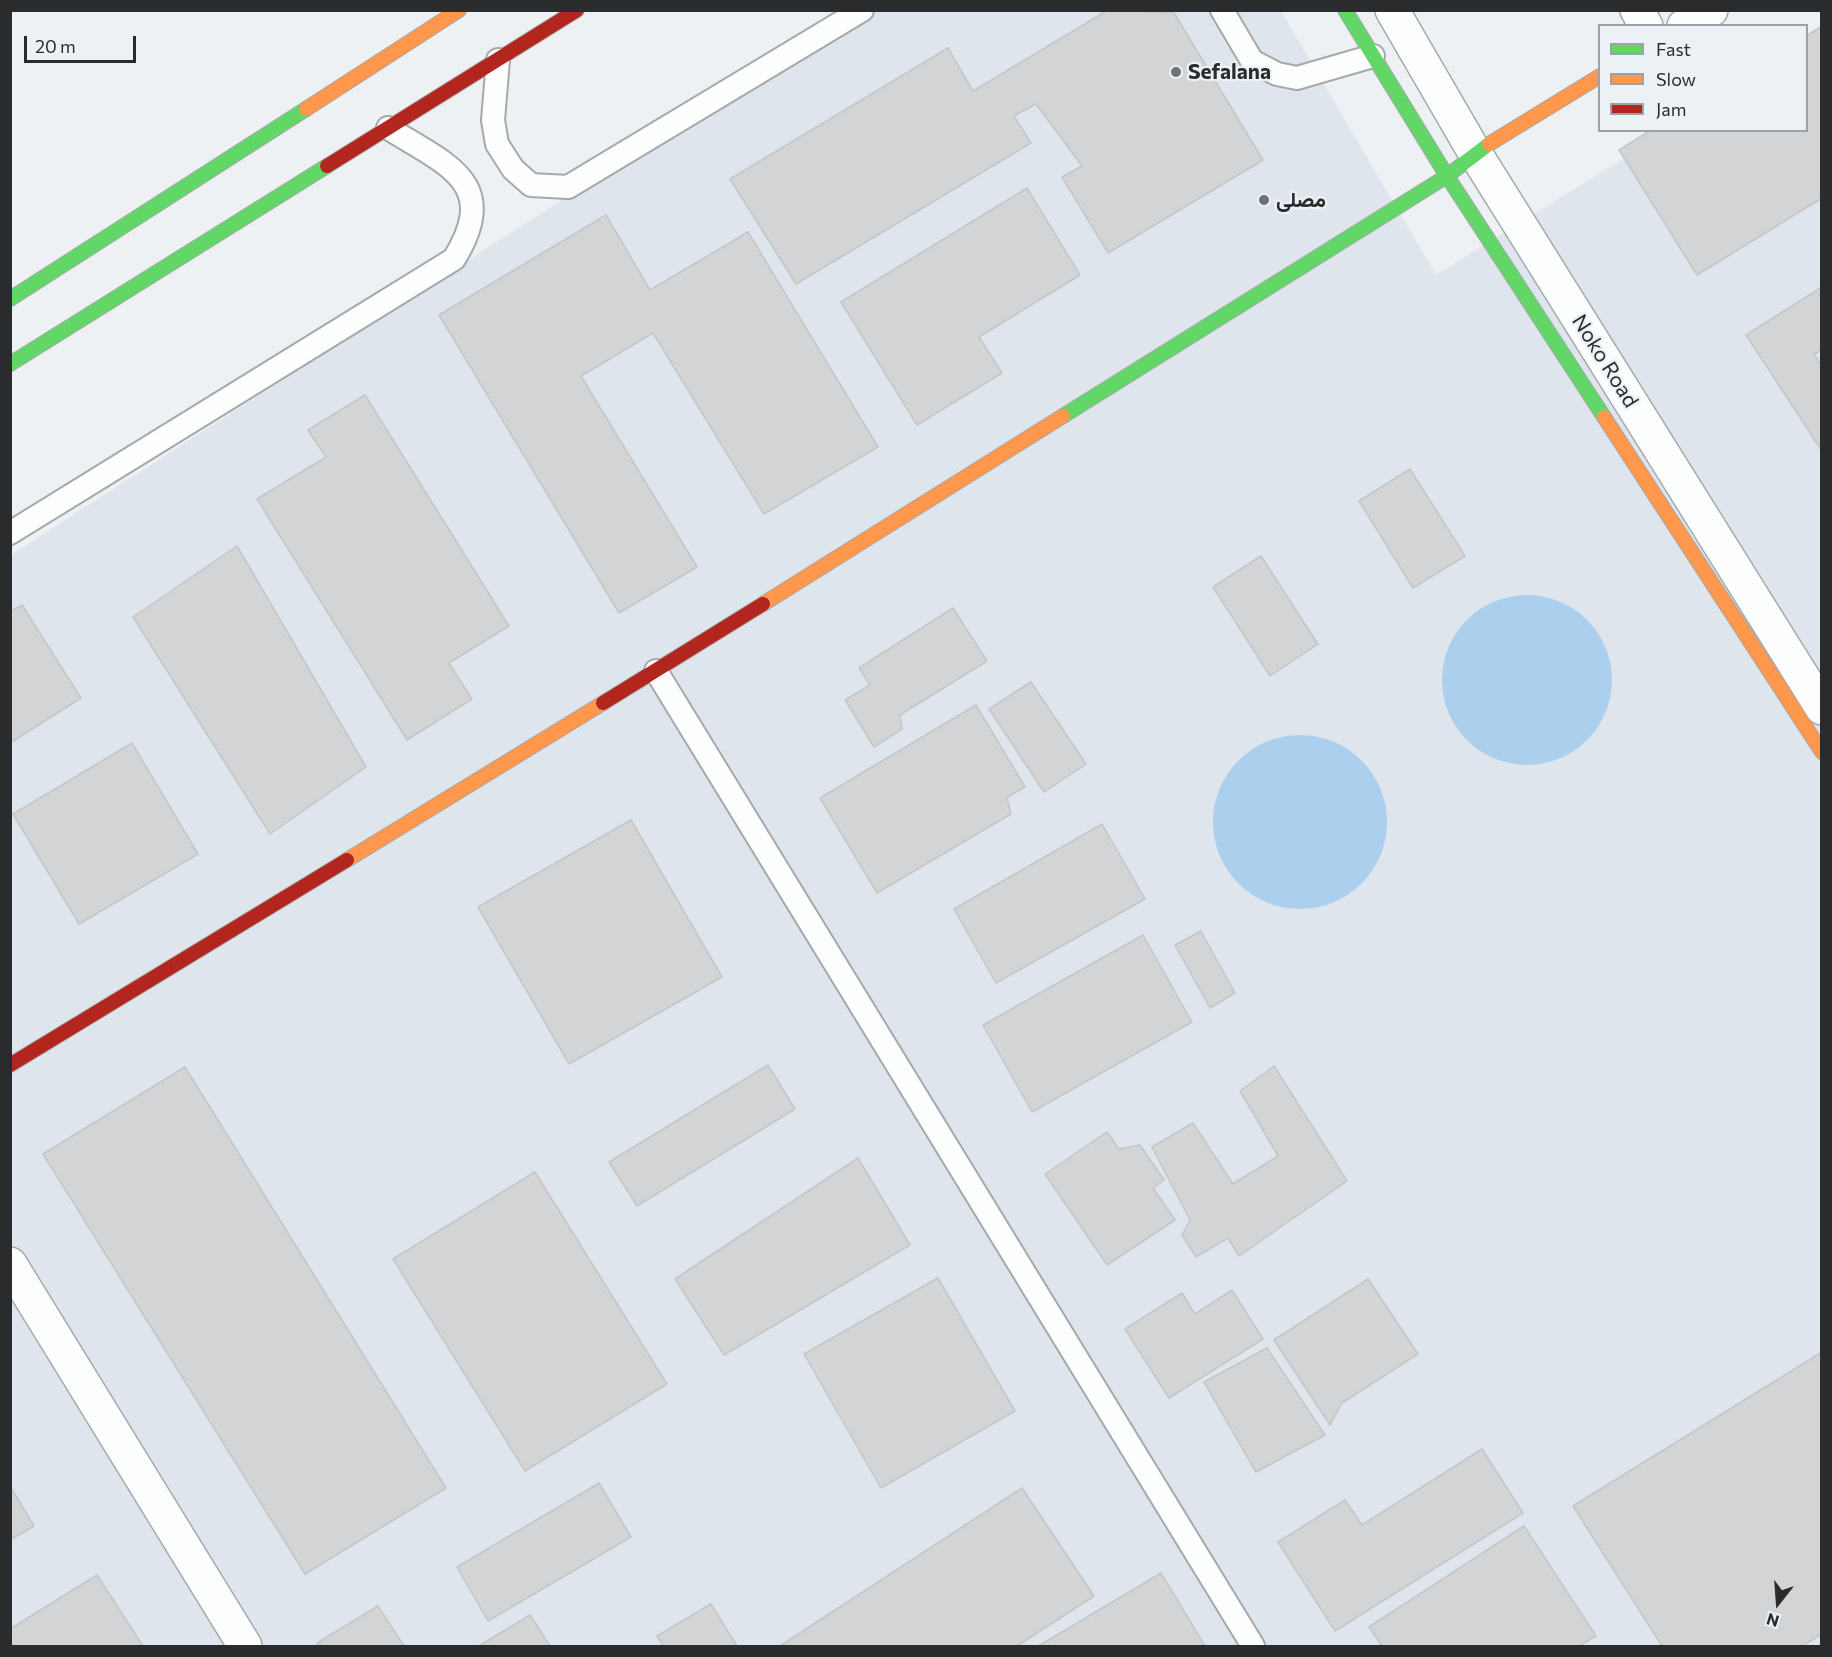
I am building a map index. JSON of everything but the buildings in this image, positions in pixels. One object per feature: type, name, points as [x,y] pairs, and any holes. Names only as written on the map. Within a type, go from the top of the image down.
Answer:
[{"type":"street","points":[[10,299],[459,10]]},
{"type":"street","points":[[10,364],[577,10]]},
{"type":"street","points":[[1345,10],[1447,176],[1821,752]]},
{"type":"street","name":"Noko Road","points":[[1392,10],[1475,153],[1821,708]]},
{"type":"street","points":[[1637,10],[1645,24]]},
{"type":"street","points":[[1687,24],[1711,10]]},
{"type":"street","points":[[10,1065],[656,671],[1447,176],[1475,153],[1598,77]]},
{"type":"street","points":[[10,1264],[245,1647]]},
{"type":"lane","points":[[498,60],[493,120],[497,144],[513,169],[531,185],[568,187],[862,10]]},
{"type":"lane","points":[[1222,10],[1252,61],[1277,74],[1297,78],[1373,56]]},
{"type":"lane","points":[[10,533],[454,259],[468,237],[473,216],[471,192],[443,163],[388,128]]},
{"type":"lane","points":[[656,671],[1253,1647]]},
{"type":"shaded area","points":[[855,11],[1281,11],[1436,275],[1666,132],[1808,132],[1808,117],[1821,35],[1821,1646],[11,1646],[11,555]]},
{"type":"water","points":[[1527,595],[1560,602],[1574,609],[1587,620],[1598,633],[1605,647],[1612,680],[1605,713],[1598,727],[1587,740],[1574,751],[1560,758],[1527,765],[1494,758],[1480,751],[1467,740],[1456,727],[1449,713],[1442,680],[1449,647],[1456,633],[1467,620],[1480,609],[1494,602]]},
{"type":"water","points":[[1300,735],[1333,742],[1362,760],[1380,789],[1387,822],[1380,855],[1362,884],[1333,902],[1300,909],[1267,902],[1238,884],[1220,855],[1213,822],[1220,789],[1238,760],[1267,742]]},
{"type":"traffic: fast","points":[[1345,10],[1447,176],[1604,417]]},
{"type":"traffic: fast","points":[[10,299],[306,109]]},
{"type":"traffic: fast","points":[[1063,416],[1447,176],[1489,144]]},
{"type":"traffic: fast","points":[[10,364],[327,166]]},
{"type":"traffic: slow","points":[[306,109],[459,10]]},
{"type":"traffic: slow","points":[[1489,144],[1598,77]]},
{"type":"traffic: slow","points":[[763,604],[1063,416]]},
{"type":"traffic: slow","points":[[1604,417],[1822,752]]},
{"type":"traffic: slow","points":[[347,860],[603,703]]},
{"type":"traffic: jam","points":[[327,166],[577,10]]},
{"type":"traffic: jam","points":[[603,703],[763,604]]},
{"type":"traffic: jam","points":[[10,1065],[347,860]]},
{"type":"place","name":"Sefalana","points":[[1176,72]]},
{"type":"place","name":"مصلى","points":[[1264,200]]}]
